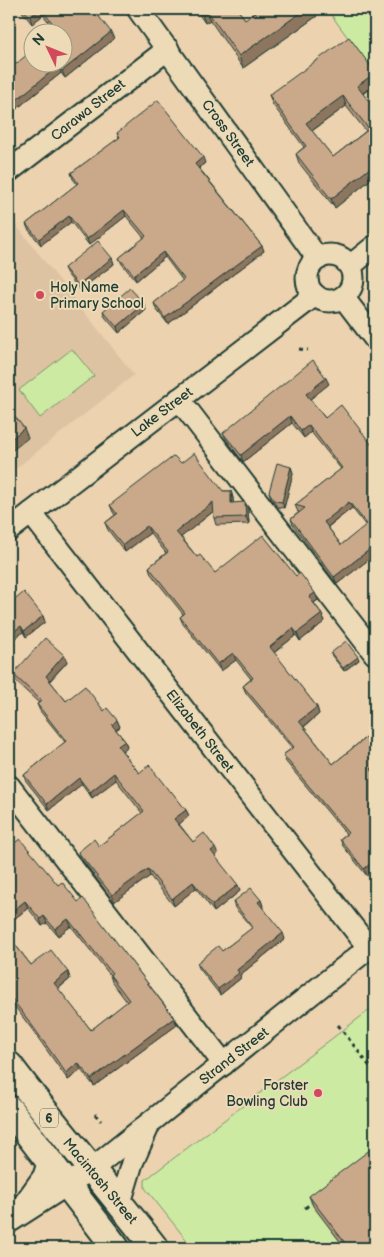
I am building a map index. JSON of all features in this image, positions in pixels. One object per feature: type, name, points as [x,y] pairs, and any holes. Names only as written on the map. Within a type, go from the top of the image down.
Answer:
[{"type":"main road","name":"Macintosh Street","points":[[9,1065],[59,1131],[93,1168],[155,1248]]},
{"type":"main road","name":"Macintosh Street","points":[[9,1109],[48,1163],[116,1248]]},
{"type":"street","name":"Cross Street","points":[[138,9],[318,259]]},
{"type":"street","name":"Carawa Street","points":[[9,171],[168,49]]},
{"type":"street","points":[[350,266],[375,246]]},
{"type":"street","points":[[332,256],[345,261],[350,266],[353,279],[352,286],[343,297],[329,301],[314,295],[307,276],[309,269],[318,259],[332,256]]},
{"type":"street","name":"Lake Street","points":[[9,530],[314,295]]},
{"type":"street","points":[[343,297],[375,339]]},
{"type":"street","points":[[179,399],[375,654]]},
{"type":"street","name":"Elizabeth Street","points":[[31,513],[372,946]]},
{"type":"street","points":[[9,786],[224,1064]]},
{"type":"street","name":"Strand Street","points":[[11,1221],[93,1168],[372,946]]},
{"type":"street","points":[[120,1203],[132,1163],[150,1123]]},
{"type":"street","points":[[11,1221],[44,1176],[48,1163]]},
{"type":"path","points":[[299,349],[308,350]]},
{"type":"path","points":[[338,1025],[375,1073]]},
{"type":"path","points":[[95,1114],[101,1121]]},
{"type":"path","points":[[306,1208],[321,1196]]},
{"type":"shaded area","name":"Holy Name Primary School","points":[[9,216],[134,375],[9,474]]},
{"type":"green space","points":[[327,9],[375,9],[375,75]]},
{"type":"green space","points":[[72,349],[94,376],[40,418],[19,390]]},
{"type":"green space","name":"Forster Bowling Club","points":[[375,1006],[375,1248],[193,1248],[145,1188],[145,1180]]},
{"type":"building","points":[[23,9],[40,9],[30,17]]},
{"type":"building","points":[[41,9],[93,9],[111,32],[72,63],[72,22],[52,22]]},
{"type":"building","points":[[206,9],[237,9],[245,19],[260,9],[306,9],[239,56]]},
{"type":"building","points":[[349,37],[375,72],[357,86],[375,109],[375,164],[331,199],[296,154],[306,146],[269,95]],"holes":[[[343,96],[369,129],[333,157],[306,123]]]},
{"type":"building","points":[[22,59],[22,72],[51,72],[9,106],[10,69]]},
{"type":"building","points":[[158,100],[203,157],[195,164],[262,246],[165,318],[154,303],[184,279],[163,252],[134,275],[119,258],[146,236],[124,210],[87,239],[69,216],[39,239],[26,224],[78,183],[71,173],[120,137],[117,133]]},
{"type":"building","points":[[98,241],[112,258],[78,285],[64,268]]},
{"type":"building","points":[[130,288],[144,304],[117,327],[103,311]]},
{"type":"building","points":[[313,360],[326,378],[306,394],[325,418],[341,405],[375,449],[375,550],[371,553],[369,550],[334,577],[291,519],[305,508],[295,505],[342,468],[309,425],[301,431],[290,416],[241,455],[223,433]],"holes":[[[349,502],[367,524],[341,545],[324,522]]]},
{"type":"building","points":[[9,409],[24,428],[9,441]]},
{"type":"building","points":[[194,453],[223,491],[231,491],[231,503],[245,502],[246,517],[214,518],[213,502],[176,532],[197,557],[200,555],[215,573],[263,535],[296,576],[300,573],[315,593],[309,597],[322,614],[297,633],[293,628],[270,647],[317,707],[299,721],[333,764],[375,730],[375,765],[371,769],[375,775],[375,838],[372,841],[375,845],[375,860],[364,869],[340,839],[348,833],[283,755],[294,747],[243,686],[253,678],[233,653],[218,664],[180,617],[185,613],[149,567],[168,552],[147,526],[123,545],[105,523],[117,514],[110,505],[174,456],[181,463]]},
{"type":"building","points":[[277,463],[291,467],[282,502],[275,501],[269,492]]},
{"type":"building","points":[[24,592],[43,616],[24,631],[21,626],[9,635],[9,605]]},
{"type":"building","points":[[45,638],[64,655],[46,676],[66,701],[85,686],[104,711],[107,708],[117,720],[112,725],[125,741],[118,746],[139,773],[149,765],[186,810],[174,819],[193,842],[204,833],[215,848],[211,851],[238,885],[212,905],[193,882],[172,899],[148,869],[112,895],[78,852],[94,839],[99,846],[144,811],[114,773],[90,792],[79,778],[47,804],[24,775],[66,741],[37,704],[42,701],[13,674]]},
{"type":"building","points":[[346,641],[358,657],[343,668],[331,653]]},
{"type":"building","points":[[20,839],[58,885],[62,882],[78,902],[83,898],[174,1018],[91,1079],[78,1063],[66,1073],[9,995],[9,937],[31,965],[51,950],[68,972],[54,983],[91,1030],[129,1000],[110,975],[112,973],[68,919],[55,929],[44,916],[40,919],[25,901],[9,914],[9,847]]},
{"type":"building","points":[[251,888],[261,900],[258,902],[283,933],[237,970],[239,973],[218,989],[197,963],[218,946],[222,951],[253,927],[233,902]]},
{"type":"building","points":[[375,1146],[375,1248],[349,1248],[309,1196]]},
{"type":"place","name":"Holy Name Primary School","points":[[40,295]]},
{"type":"place","name":"Forster Bowling Club","points":[[318,1093]]}]
